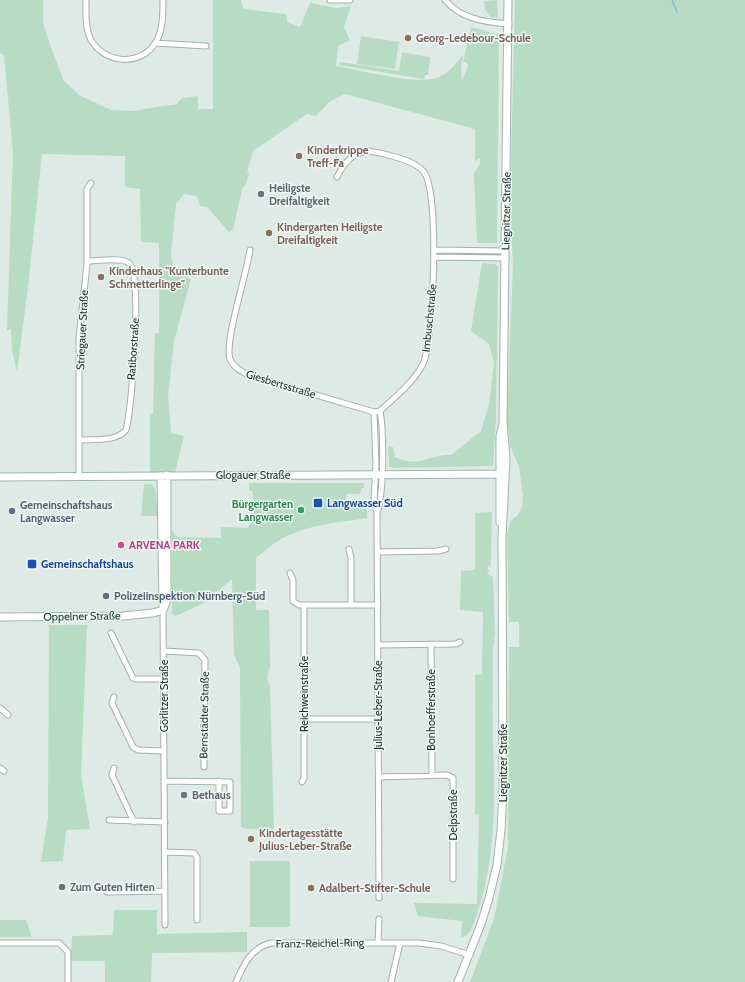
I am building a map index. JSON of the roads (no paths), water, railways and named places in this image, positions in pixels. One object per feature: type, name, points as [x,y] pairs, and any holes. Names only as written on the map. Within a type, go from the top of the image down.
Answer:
[{"type":"main road","name":"Liegnitzer Straße","points":[[458,982],[470,955],[493,885],[502,821],[502,536],[500,517],[502,474],[500,436],[503,421],[506,258],[508,0]]},
{"type":"main road","name":"Glogauer Straße","points":[[0,478],[502,474]]},
{"type":"main road","name":"Görlitzer Straße","points":[[162,610],[167,600],[164,476]]},
{"type":"main road","name":"Oppelner Straße","points":[[0,617],[123,616],[153,613],[162,610]]},
{"type":"street","points":[[86,0],[88,30],[91,40],[105,54],[115,59],[135,58],[147,51],[155,43],[160,32],[163,0]]},
{"type":"street","points":[[330,0],[350,0]]},
{"type":"street","points":[[445,0],[461,14],[475,20],[508,24]]},
{"type":"street","points":[[155,43],[206,46]]},
{"type":"street","name":"Imbuschstraße","points":[[337,177],[348,160],[360,152],[368,151],[410,162],[420,168],[426,176],[429,188],[434,257],[427,355],[416,375],[377,411]]},
{"type":"street","name":"Striegauer Straße","points":[[79,477],[79,338],[87,261],[88,189],[91,183]]},
{"type":"street","name":"Giesbertsstraße","points":[[250,250],[229,342],[230,358],[233,364],[248,375],[377,411]]},
{"type":"street","points":[[434,250],[506,250]]},
{"type":"street","points":[[434,257],[506,258]]},
{"type":"street","name":"Ratiborstraße","points":[[80,440],[114,438],[122,435],[126,430],[136,311],[135,277],[130,264],[123,260],[87,261]]},
{"type":"street","points":[[377,411],[378,474]]},
{"type":"street","name":"Julius-Leber-Straße","points":[[378,474],[374,501],[377,513],[378,552],[379,898]]},
{"type":"street","points":[[348,549],[351,558],[351,605]]},
{"type":"street","points":[[378,552],[438,551],[446,549]]},
{"type":"street","points":[[290,573],[293,580],[293,601],[295,604],[304,606],[378,605]]},
{"type":"street","name":"Reichweinstraße","points":[[302,782],[304,778],[304,606]]},
{"type":"street","name":"Görlitzer Straße","points":[[162,610],[164,651],[165,925]]},
{"type":"street","points":[[111,633],[133,678],[164,679]]},
{"type":"street","points":[[378,645],[431,645],[456,644],[460,642]]},
{"type":"street","name":"Bonhoefferstraße","points":[[431,645],[432,775]]},
{"type":"street","name":"Bernstädter Straße","points":[[164,651],[199,653],[205,660],[204,767]]},
{"type":"street","points":[[114,697],[112,703],[133,748],[138,750],[164,751]]},
{"type":"street","points":[[0,708],[8,715]]},
{"type":"street","points":[[304,719],[378,719]]},
{"type":"street","points":[[114,768],[112,775],[134,822]]},
{"type":"street","name":"Delpstraße","points":[[379,777],[447,775],[453,778],[454,879]]},
{"type":"street","points":[[164,782],[219,782],[230,782],[230,811],[219,811],[219,782]]},
{"type":"street","points":[[110,820],[165,822]]},
{"type":"street","points":[[165,852],[194,853],[198,857],[197,920]]},
{"type":"street","points":[[107,892],[165,892]]},
{"type":"street","points":[[378,942],[379,918]]},
{"type":"street","points":[[0,942],[59,943],[68,952],[68,982]]},
{"type":"street","name":"Franz-Reichel-Ring","points":[[236,982],[252,954],[256,949],[266,944],[378,942],[430,944],[451,948],[470,955]]},
{"type":"street","points":[[391,982],[400,943]]},
{"type":"waterway","points":[[672,0],[677,12]]},
{"type":"place","name":"Georg-Ledebour-Schule","points":[[408,38]]},
{"type":"place","name":"Kinderkrippe Treff-Fa","points":[[299,156]]},
{"type":"place","name":"Heiligste Dreifaltigkeit","points":[[261,194]]},
{"type":"place","name":"Kindergarten Heiligste Dreifaltigkeit","points":[[269,233]]},
{"type":"place","name":"Kinderhaus \"Kunterbunte Schmetterlinge\"","points":[[101,277]]},
{"type":"place","name":"Langwasser Süd","points":[[318,503]]},
{"type":"place","name":"Bürgergarten Langwasser","points":[[301,510]]},
{"type":"place","name":"Gemeinschaftshaus Langwasser","points":[[12,511]]},
{"type":"place","name":"ARVENA PARK","points":[[121,545]]},
{"type":"place","name":"Gemeinschaftshaus","points":[[32,564]]},
{"type":"place","name":"Polizeiinspektion Nürnberg-Süd","points":[[106,596]]},
{"type":"place","name":"Bethaus","points":[[184,795]]},
{"type":"place","name":"Kindertagesstätte Julius-Leber-Straße","points":[[251,839]]},
{"type":"place","name":"Zum Guten Hirten","points":[[62,887]]},
{"type":"place","name":"Adalbert-Stifter-Schule","points":[[311,888]]}]
